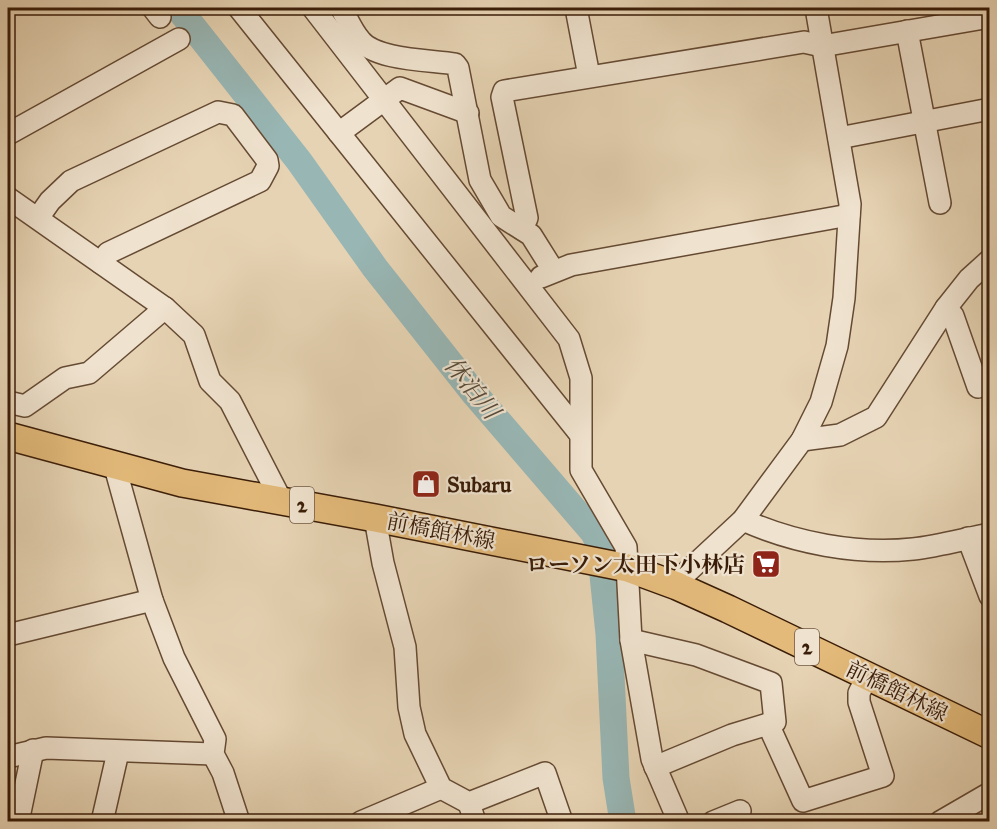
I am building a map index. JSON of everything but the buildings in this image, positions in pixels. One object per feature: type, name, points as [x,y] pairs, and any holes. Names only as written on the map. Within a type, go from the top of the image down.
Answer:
[{"type":"main road","name":"前橋館林線","points":[[8,436],[182,483],[375,518],[616,566],[677,586],[990,735]]},
{"type":"street","points":[[239,8],[580,434]]},
{"type":"street","points":[[313,8],[385,97],[569,339],[581,378],[581,471],[626,547],[616,566],[655,767],[679,822]]},
{"type":"street","points":[[341,8],[361,42],[368,48],[387,56],[455,64],[461,76],[480,180],[501,216],[531,235],[553,270]]},
{"type":"street","points":[[576,8],[590,76]]},
{"type":"street","points":[[677,586],[686,573],[743,520],[802,440],[821,402],[837,346],[844,298],[850,204],[816,8]]},
{"type":"street","points":[[522,229],[527,218],[502,97],[504,91],[804,42],[822,46],[990,17]]},
{"type":"street","points":[[907,31],[940,203]]},
{"type":"street","points":[[8,134],[179,39]]},
{"type":"street","points":[[339,133],[400,88],[468,113]]},
{"type":"street","points":[[839,138],[990,109]]},
{"type":"street","points":[[38,218],[50,201],[80,175],[218,112],[233,115],[267,160],[268,166],[260,181],[108,253],[101,263]]},
{"type":"street","points":[[8,198],[165,308],[194,335],[210,381],[230,401],[282,502]]},
{"type":"street","points":[[528,284],[553,270],[849,215]]},
{"type":"street","points":[[802,440],[840,435],[876,417],[946,308],[969,279],[990,260]]},
{"type":"street","points":[[8,402],[25,406],[65,378],[89,373],[165,308]]},
{"type":"street","points":[[946,308],[953,316],[978,387]]},
{"type":"street","points":[[116,467],[152,600],[174,658],[215,739],[213,754],[223,773],[239,822]]},
{"type":"street","points":[[375,518],[383,564],[405,647],[409,707],[415,734],[441,788],[472,812],[545,773],[562,822]]},
{"type":"street","points":[[743,520],[827,546],[878,550],[914,549],[990,534]]},
{"type":"street","points":[[968,538],[990,596]]},
{"type":"street","points":[[8,635],[152,600]]},
{"type":"street","points":[[631,640],[696,655],[771,683],[775,722],[732,735],[655,767]]},
{"type":"street","points":[[768,724],[804,801],[883,776],[859,702],[859,693],[867,677]]},
{"type":"street","points":[[8,757],[46,748],[213,754]]},
{"type":"street","points":[[18,822],[33,750]]},
{"type":"street","points":[[102,822],[118,752]]},
{"type":"street","points":[[361,822],[384,817],[441,788]]},
{"type":"street","points":[[949,819],[990,794]]},
{"type":"street","points":[[712,822],[740,811]]},
{"type":"waterway","name":"休泊川","points":[[178,8],[299,161],[375,268],[473,392],[594,533],[600,546],[609,634],[616,778],[623,822]]},
{"type":"place","name":"Subaru","points":[[426,484]]},
{"type":"place","name":"ローソン太田下小林店","points":[[766,564]]}]
